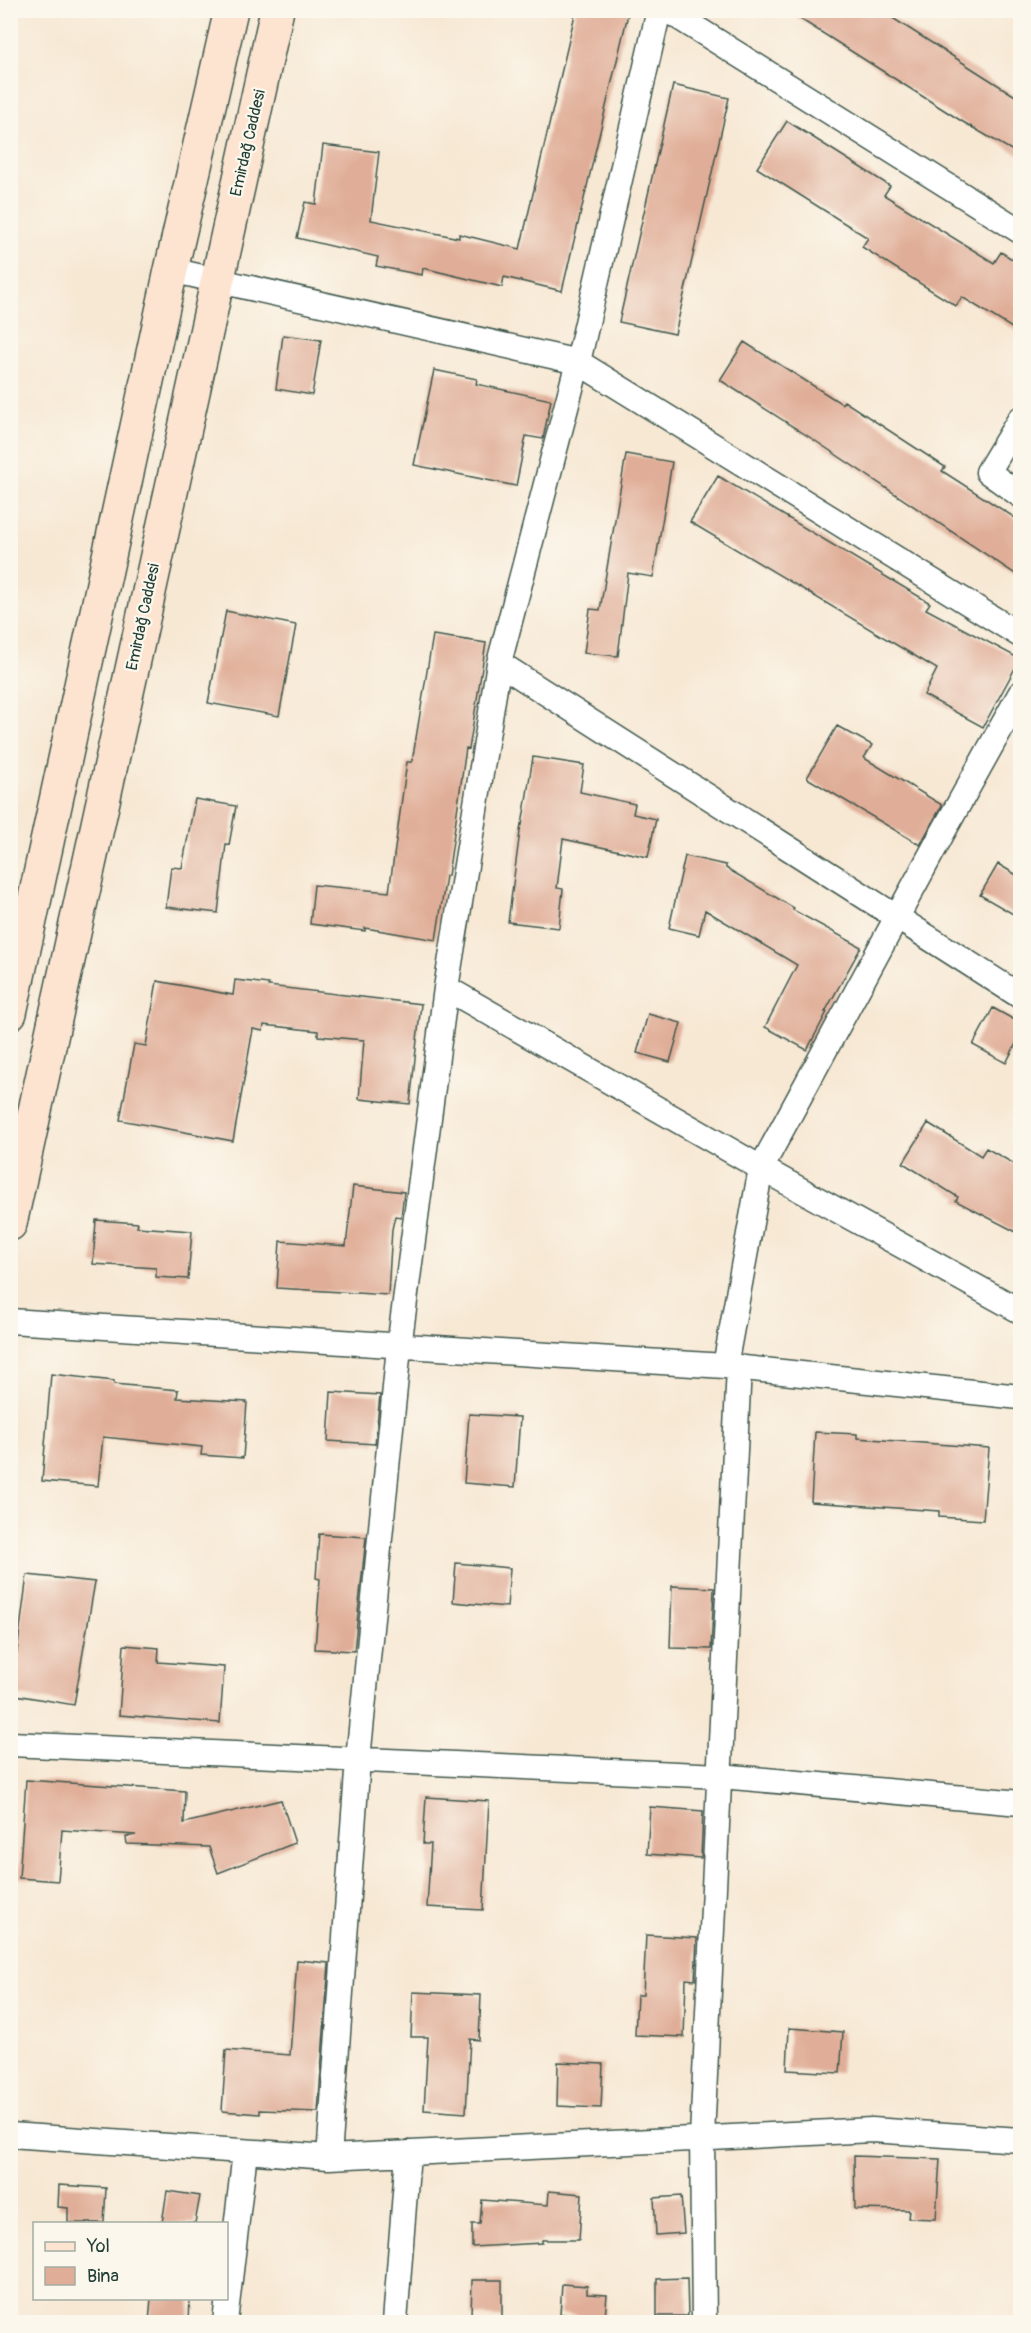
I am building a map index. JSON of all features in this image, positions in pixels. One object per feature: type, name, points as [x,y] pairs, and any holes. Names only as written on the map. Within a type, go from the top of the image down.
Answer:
[{"type":"main road","points":[[10,1013],[171,270],[231,10]]},
{"type":"main road","name":"Emirdağ Caddesi","points":[[10,1224],[277,10]]},
{"type":"street","points":[[329,2157],[358,1759],[399,1347],[446,988],[499,663],[578,362],[659,10]]},
{"type":"street","points":[[667,10],[1020,231]]},
{"type":"street","points":[[171,270],[578,362],[1020,635]]},
{"type":"street","points":[[1020,419],[988,472],[1020,495]]},
{"type":"street","points":[[499,663],[1020,996]]},
{"type":"street","points":[[704,2322],[702,2137],[721,1776],[732,1367],[761,1168],[1020,694]]},
{"type":"street","points":[[446,988],[761,1168],[1020,1311]]},
{"type":"street","points":[[10,1321],[732,1367],[1020,1397]]},
{"type":"street","points":[[10,1744],[721,1776],[1020,1803]]},
{"type":"street","points":[[10,2135],[329,2157],[872,2130],[1020,2140]]},
{"type":"street","points":[[228,2296],[245,2152]]},
{"type":"street","points":[[395,2322],[408,2153]]},
{"type":"street","points":[[225,2322],[228,2300]]},
{"type":"building","points":[[576,10],[629,10],[562,291],[504,277],[502,287],[423,268],[422,275],[376,266],[378,257],[297,238],[305,202],[316,204],[323,145],[379,152],[371,220],[459,238],[459,234],[520,249]]},
{"type":"building","points":[[786,10],[880,10],[1020,99],[1020,155],[963,122]]},
{"type":"building","points":[[673,85],[729,98],[675,334],[619,322]]},
{"type":"building","points":[[787,121],[890,186],[884,195],[994,263],[1001,252],[1020,264],[1020,333],[962,297],[956,306],[862,247],[868,238],[757,168]]},
{"type":"building","points":[[283,335],[321,340],[312,395],[276,389]]},
{"type":"building","points":[[744,342],[842,404],[844,401],[945,467],[942,471],[1020,521],[1020,577],[720,380]]},
{"type":"building","points":[[434,370],[477,379],[476,384],[551,400],[543,439],[526,436],[516,486],[414,465]]},
{"type":"building","points":[[626,454],[672,462],[653,577],[628,573],[618,656],[584,653],[590,609],[600,610]]},
{"type":"building","points":[[718,476],[930,603],[926,609],[1020,659],[983,727],[924,695],[937,669],[690,522]]},
{"type":"building","points":[[226,611],[296,625],[279,716],[208,703]]},
{"type":"building","points":[[433,635],[486,643],[469,749],[466,748],[448,876],[446,876],[436,940],[365,928],[365,931],[310,924],[314,885],[389,892],[407,762],[412,762]]},
{"type":"building","points":[[837,726],[872,745],[864,758],[942,805],[920,845],[807,778]]},
{"type":"building","points":[[533,757],[584,765],[580,792],[635,804],[633,814],[656,819],[648,857],[563,839],[557,888],[563,889],[559,928],[508,922],[521,824]]},
{"type":"building","points":[[195,799],[236,806],[229,845],[226,844],[218,913],[166,907],[171,867],[182,868]]},
{"type":"building","points":[[685,856],[726,865],[726,868],[794,908],[793,910],[861,947],[807,1050],[765,1027],[797,965],[705,910],[699,935],[669,928]]},
{"type":"building","points":[[998,864],[1020,877],[1020,918],[980,895]]},
{"type":"building","points":[[235,980],[421,1004],[410,1104],[359,1099],[364,1040],[318,1036],[318,1031],[264,1025],[263,1031],[253,1029],[233,1141],[120,1120],[134,1044],[146,1046],[157,981],[233,995]]},
{"type":"building","points":[[993,1008],[1020,1023],[1020,1036],[1006,1063],[973,1045]]},
{"type":"building","points":[[648,1014],[681,1023],[670,1062],[637,1053]]},
{"type":"building","points":[[928,1123],[981,1156],[986,1148],[1020,1167],[1020,1234],[956,1201],[958,1197],[903,1163]]},
{"type":"building","points":[[353,1186],[404,1192],[401,1217],[395,1216],[392,1229],[388,1295],[277,1288],[280,1241],[346,1246]]},
{"type":"building","points":[[96,1220],[138,1223],[137,1227],[192,1231],[188,1279],[156,1277],[156,1268],[93,1264]]},
{"type":"building","points":[[51,1374],[114,1381],[114,1384],[178,1390],[177,1398],[247,1402],[243,1458],[201,1455],[202,1447],[103,1437],[98,1486],[42,1481]]},
{"type":"building","points":[[331,1392],[380,1395],[375,1444],[328,1441]]},
{"type":"building","points":[[469,1414],[520,1417],[515,1487],[464,1483]]},
{"type":"building","points":[[815,1432],[857,1434],[857,1438],[989,1448],[983,1520],[939,1517],[939,1511],[811,1502]]},
{"type":"building","points":[[319,1534],[366,1537],[354,1651],[315,1649],[320,1579],[316,1578]]},
{"type":"building","points":[[456,1563],[510,1568],[507,1607],[453,1602]]},
{"type":"building","points":[[27,1575],[95,1582],[74,1705],[10,1694],[10,1651],[17,1652]]},
{"type":"building","points":[[672,1586],[714,1588],[711,1649],[670,1648]]},
{"type":"building","points":[[124,1645],[159,1648],[158,1662],[224,1667],[220,1723],[119,1715]]},
{"type":"building","points":[[26,1780],[185,1791],[184,1823],[281,1800],[295,1843],[218,1873],[209,1847],[127,1844],[126,1837],[136,1835],[62,1830],[58,1881],[19,1878]]},
{"type":"building","points":[[426,1797],[489,1801],[483,1910],[427,1907],[431,1844],[423,1844]]},
{"type":"building","points":[[650,1807],[703,1811],[701,1858],[647,1854]]},
{"type":"building","points":[[646,1935],[697,1938],[695,1980],[686,1979],[684,2037],[635,2035],[637,1995],[643,1995]]},
{"type":"building","points":[[297,1960],[329,1963],[318,2112],[260,2110],[260,2114],[222,2111],[226,2050],[290,2055]]},
{"type":"building","points":[[413,1992],[481,1995],[479,2040],[470,2039],[466,2113],[424,2110],[428,2037],[411,2037]]},
{"type":"building","points":[[789,2028],[843,2032],[840,2073],[787,2070]]},
{"type":"building","points":[[558,2062],[603,2064],[601,2108],[557,2106]]},
{"type":"building","points":[[854,2156],[940,2159],[936,2219],[908,2218],[909,2210],[855,2209]]},
{"type":"building","points":[[59,2185],[106,2188],[104,2222],[68,2222],[68,2208],[58,2207]]},
{"type":"building","points":[[167,2191],[200,2196],[195,2222],[162,2222]]},
{"type":"building","points":[[549,2191],[582,2194],[579,2240],[542,2240],[542,2243],[472,2247],[472,2224],[480,2224],[482,2200],[548,2205]]},
{"type":"building","points":[[681,2196],[684,2233],[656,2235],[654,2198]]},
{"type":"building","points":[[687,2278],[688,2316],[657,2316],[657,2279]]},
{"type":"building","points":[[472,2280],[502,2280],[502,2317],[471,2316]]},
{"type":"building","points":[[562,2284],[587,2286],[587,2294],[607,2295],[605,2318],[560,2314]]},
{"type":"building","points":[[151,2300],[190,2300],[189,2322],[149,2322]]}]
